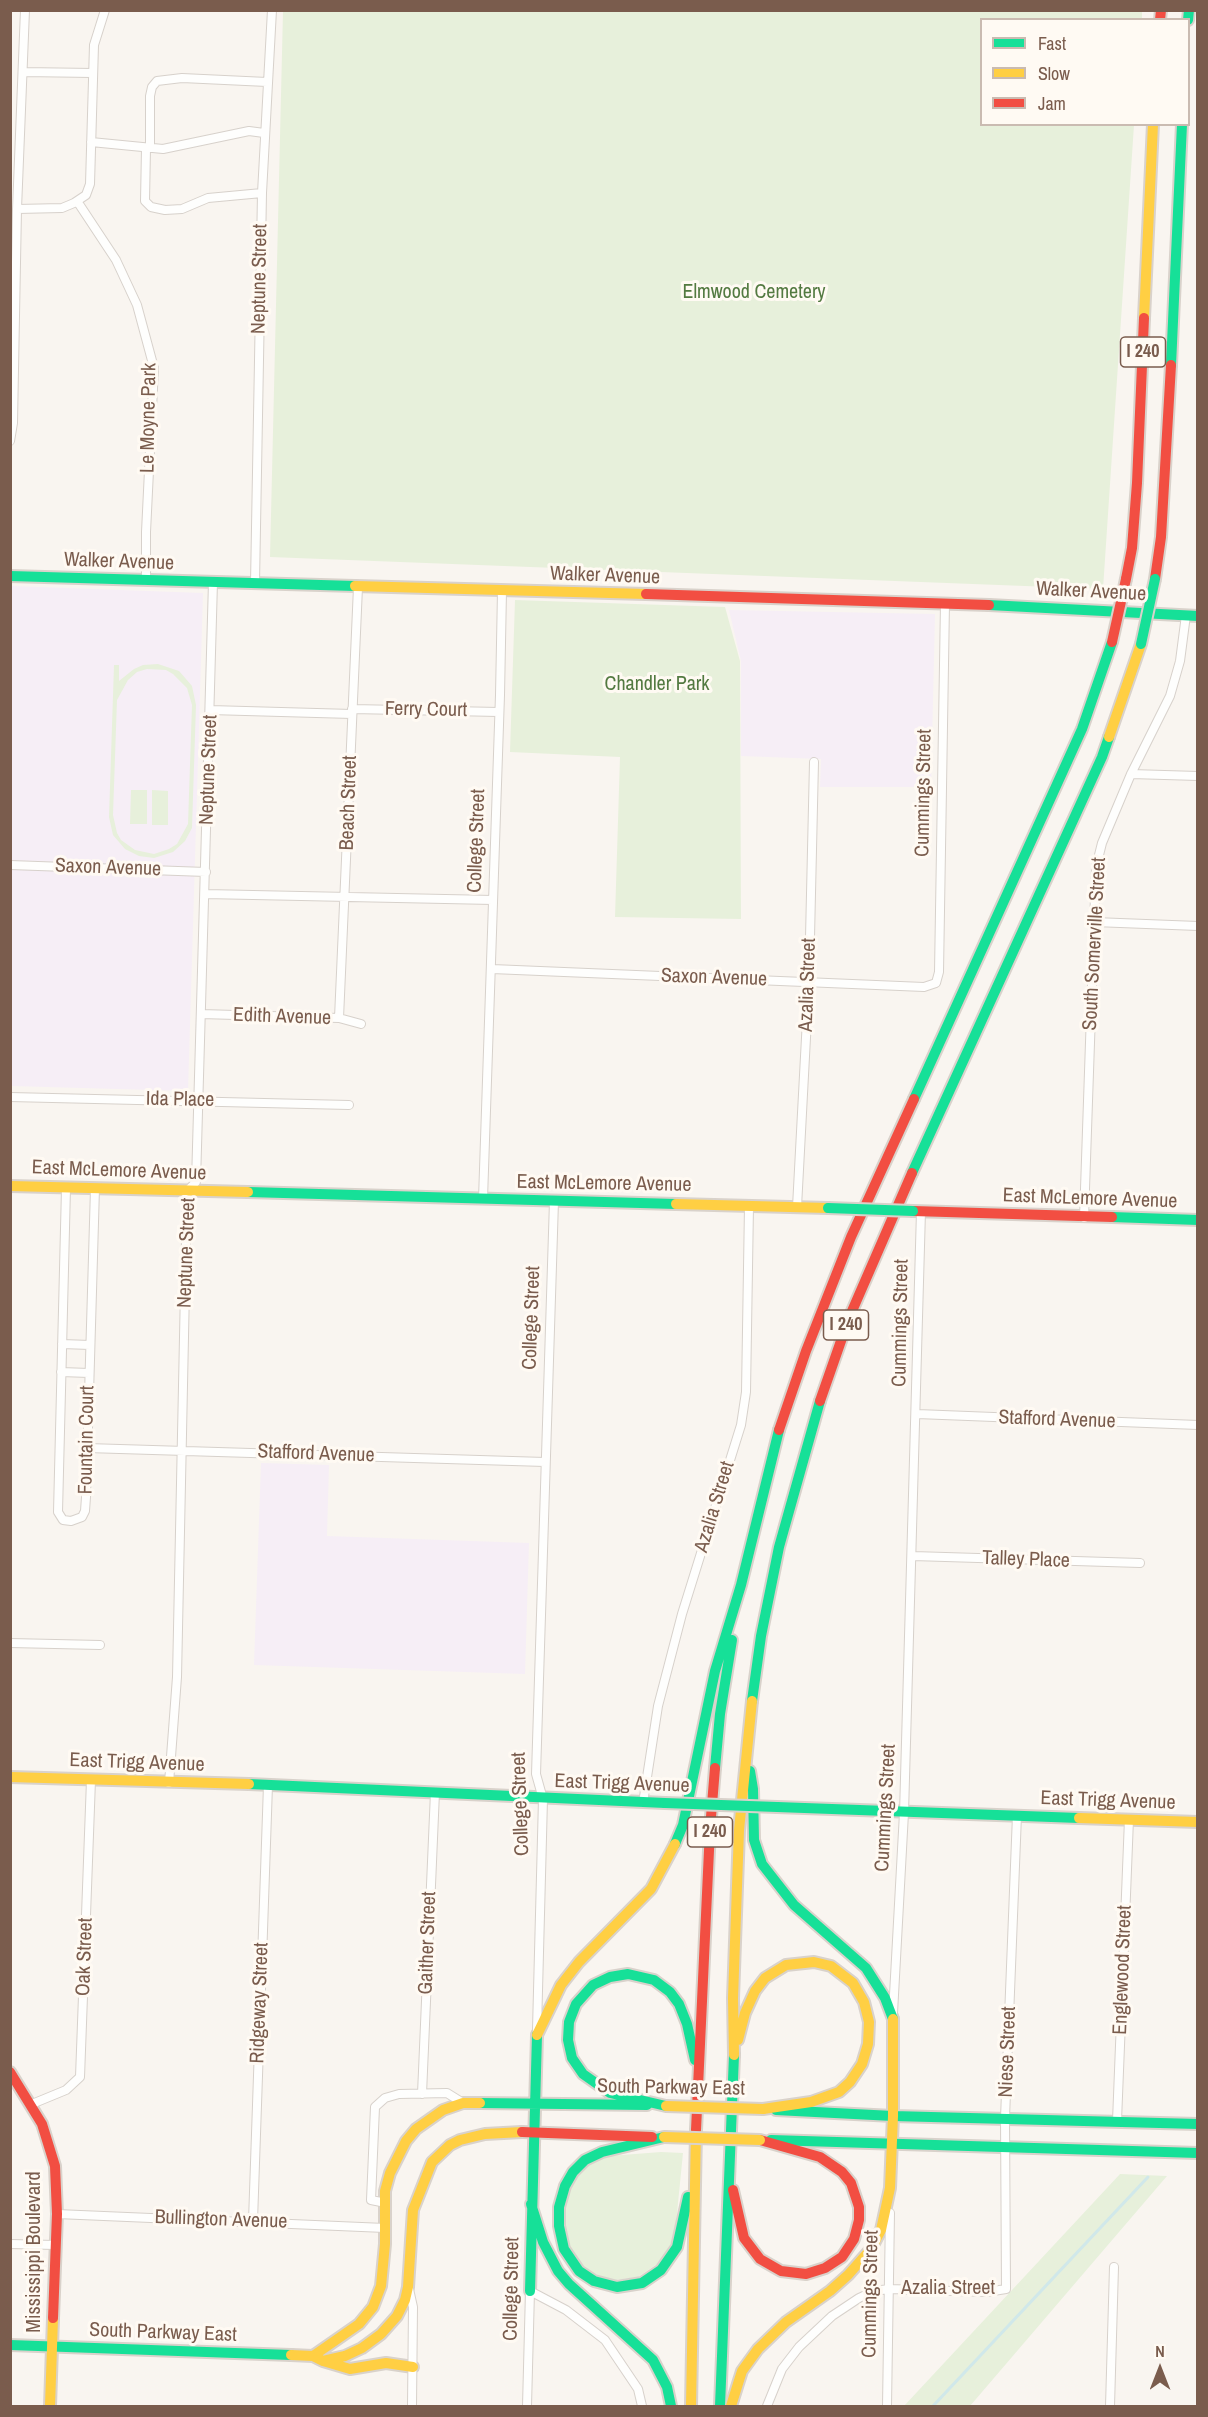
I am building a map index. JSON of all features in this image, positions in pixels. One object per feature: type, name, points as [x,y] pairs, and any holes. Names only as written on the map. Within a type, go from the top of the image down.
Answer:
[{"type":"main road","name":"I 240","points":[[691,2406],[698,2072],[703,2025],[714,1773],[720,1714],[739,1593],[779,1431],[838,1267],[1070,757],[1098,688],[1112,642],[1132,548],[1153,126]]},
{"type":"main road","name":"I 240","points":[[720,2406],[734,2054],[733,1998],[737,1875],[747,1749],[761,1636],[774,1569],[798,1473],[849,1318],[1101,758],[1141,644],[1155,579],[1166,486],[1182,126]]},
{"type":"main road","name":"Walker Avenue","points":[[10,576],[945,603],[1197,616]]},
{"type":"main road","name":"East McLemore Avenue","points":[[10,1186],[1197,1220]]},
{"type":"main road","points":[[537,2035],[551,2003],[571,1972],[651,1889],[672,1854],[683,1825],[715,1671],[739,1593]]},
{"type":"main road","points":[[747,1749],[753,1789],[754,1840],[762,1864],[794,1905],[866,1968],[885,1998],[893,2019]]},
{"type":"main road","name":"East Trigg Avenue","points":[[10,1777],[435,1792],[543,1800],[1197,1822]]},
{"type":"main road","points":[[734,2054],[745,2013],[755,1991],[765,1978],[778,1969],[795,1963],[822,1963],[839,1970],[859,1990],[867,2009],[869,2037],[864,2058],[855,2077],[839,2092],[822,2099],[763,2109]]},
{"type":"main road","points":[[666,2106],[610,2093],[593,2083],[577,2066],[569,2048],[568,2028],[576,2004],[587,1990],[601,1981],[620,1975],[646,1977],[660,1984],[675,1997],[684,2014],[698,2072]]},
{"type":"main road","name":"Cummings Street","points":[[890,2188],[893,2019]]},
{"type":"main road","name":"College Street","points":[[531,2291],[531,2204],[537,2035]]},
{"type":"main road","name":"Mississippi Boulevard","points":[[10,2072],[14,2082],[32,2104],[42,2124],[55,2166],[57,2214],[50,2406]]},
{"type":"main road","name":"South Parkway East","points":[[318,2359],[326,2345],[343,2337],[359,2324],[373,2307],[381,2286],[385,2191],[390,2173],[406,2141],[416,2129],[443,2110],[463,2103],[666,2106],[893,2116],[1197,2124]]},
{"type":"main road","name":"South Parkway East","points":[[10,2345],[318,2359],[354,2352],[381,2334],[397,2316],[408,2287],[413,2210],[432,2162],[440,2153],[460,2140],[485,2134],[534,2131],[664,2138],[1197,2153]]},
{"type":"main road","points":[[664,2138],[602,2152],[579,2165],[568,2179],[561,2196],[559,2226],[564,2249],[579,2271],[594,2282],[617,2288],[634,2286],[656,2275],[667,2264],[677,2247],[695,2163]]},
{"type":"main road","points":[[728,2164],[744,2238],[760,2259],[781,2271],[798,2274],[818,2271],[837,2261],[849,2248],[858,2226],[859,2207],[851,2183],[842,2172],[820,2157],[760,2140]]},
{"type":"main road","points":[[731,2406],[742,2371],[758,2349],[786,2322],[830,2291],[871,2249],[881,2230],[890,2188]]},
{"type":"main road","points":[[531,2204],[543,2242],[558,2271],[568,2284],[611,2320],[652,2360],[667,2387],[671,2406]]},
{"type":"main road","name":"South Parkway East","points":[[318,2359],[350,2369],[386,2363],[413,2367]]},
{"type":"street","points":[[10,441],[25,10]]},
{"type":"street","points":[[17,209],[62,208],[86,195],[90,184],[94,45],[105,10]]},
{"type":"street","name":"Neptune Street","points":[[255,583],[262,194],[272,10]]},
{"type":"street","points":[[23,72],[93,73]]},
{"type":"street","points":[[262,194],[208,198],[182,209],[165,210],[151,207],[146,201],[150,96],[152,87],[157,81],[182,78],[267,82]]},
{"type":"street","points":[[91,142],[164,149],[197,144],[249,131],[264,133]]},
{"type":"street","name":"Le Moyne Park","points":[[77,201],[116,260],[137,305],[154,368],[146,532],[146,581]]},
{"type":"street","name":"Neptune Street","points":[[169,1783],[177,1677],[188,1191],[196,1182],[213,582]]},
{"type":"street","name":"Beach Street","points":[[339,1018],[358,587]]},
{"type":"street","name":"College Street","points":[[483,1199],[492,969],[502,591]]},
{"type":"street","name":"Cummings Street","points":[[936,983],[939,960],[945,603]]},
{"type":"street","name":"South Somerville Street","points":[[1084,1218],[1096,867],[1102,843],[1131,774],[1170,696],[1180,661],[1186,615]]},
{"type":"street","name":"Ferry Court","points":[[210,710],[500,712]]},
{"type":"street","name":"Azalia Street","points":[[797,1207],[809,981],[814,762]]},
{"type":"street","points":[[1131,774],[1197,776]]},
{"type":"street","name":"Saxon Avenue","points":[[10,865],[206,872]]},
{"type":"street","points":[[205,894],[493,900]]},
{"type":"street","points":[[1094,922],[1197,926]]},
{"type":"street","name":"Saxon Avenue","points":[[492,969],[924,987],[936,983]]},
{"type":"street","name":"Edith Avenue","points":[[201,1014],[339,1018],[361,1024]]},
{"type":"street","name":"Ida Place","points":[[10,1097],[349,1105]]},
{"type":"street","name":"Fountain Court","points":[[66,1188],[58,1512],[63,1520],[71,1521],[82,1517],[85,1511],[95,1188]]},
{"type":"street","name":"College Street","points":[[537,2035],[543,1800],[536,1774],[554,1201]]},
{"type":"street","name":"Azalia Street","points":[[643,1803],[658,1706],[682,1614],[741,1425],[746,1392],[749,1206]]},
{"type":"street","name":"Cummings Street","points":[[893,2019],[904,1813],[913,1556],[917,1414],[917,1211]]},
{"type":"street","points":[[62,1344],[90,1345]]},
{"type":"street","points":[[61,1372],[89,1373]]},
{"type":"street","name":"Stafford Avenue","points":[[917,1414],[1197,1425]]},
{"type":"street","name":"Stafford Avenue","points":[[87,1448],[545,1462]]},
{"type":"street","name":"Talley Place","points":[[913,1556],[1140,1563]]},
{"type":"street","points":[[10,1643],[100,1646]]},
{"type":"street","name":"Oak Street","points":[[32,2104],[66,2090],[80,2078],[91,1780]]},
{"type":"street","name":"Ridgeway Street","points":[[253,2221],[268,1785]]},
{"type":"street","name":"Gaither Street","points":[[422,2094],[435,1792]]},
{"type":"street","name":"Niese Street","points":[[1006,2289],[1005,2118],[1017,1815]]},
{"type":"street","name":"Englewood Street","points":[[1117,2121],[1129,1819]]},
{"type":"street","points":[[386,2203],[371,2200],[375,2108],[385,2098],[399,2094],[447,2093],[463,2103]]},
{"type":"street","name":"Cummings Street","points":[[887,2406],[890,2188]]},
{"type":"street","name":"Bullington Avenue","points":[[57,2214],[385,2228]]},
{"type":"street","points":[[10,2244],[56,2245]]},
{"type":"street","points":[[1110,2406],[1114,2267]]},
{"type":"street","points":[[408,2287],[413,2307],[412,2406]]},
{"type":"street","name":"Azalia Street","points":[[767,2406],[782,2369],[814,2331],[859,2298],[874,2291],[889,2289],[987,2292],[1006,2289]]},
{"type":"street","points":[[531,2291],[566,2310],[605,2340],[638,2389],[642,2406]]},
{"type":"street","name":"College Street","points":[[526,2406],[531,2291]]},
{"type":"shaded area","points":[[11,586],[203,593],[188,1091],[11,1086]]},
{"type":"shaded area","points":[[729,610],[935,614],[931,787],[820,787],[821,759],[741,756],[741,661]]},
{"type":"shaded area","points":[[261,1463],[329,1465],[327,1536],[529,1543],[525,1674],[254,1665]]},
{"type":"green space","name":"Elmwood Cemetery","points":[[283,11],[1142,11],[1142,18],[980,18],[980,126],[1134,126],[1103,589],[270,557]]},
{"type":"green space","name":"Chandler Park","points":[[515,600],[725,607],[740,661],[741,919],[615,917],[620,757],[510,752]]},
{"type":"green space","points":[[158,664],[179,671],[192,686],[196,705],[192,828],[185,841],[173,852],[154,858],[139,856],[125,849],[113,835],[109,817],[114,665],[119,665],[119,681],[143,665]],"holes":[[[147,669],[166,670],[187,688],[192,705],[188,824],[177,844],[154,854],[135,850],[121,840],[117,833],[113,815],[117,700],[128,680],[137,672]]]},
{"type":"green space","points":[[131,790],[147,790],[147,824],[130,824]]},
{"type":"green space","points":[[152,790],[168,791],[168,825],[152,825]]},
{"type":"green space","points":[[661,2152],[683,2153],[675,2233],[668,2250],[657,2264],[638,2277],[615,2280],[594,2274],[586,2269],[569,2248],[564,2227],[566,2198],[576,2178],[591,2163],[609,2156]]},
{"type":"green space","points":[[1120,2174],[1167,2176],[970,2406],[904,2406]]},
{"type":"waterway","points":[[933,2406],[1148,2177]]},
{"type":"traffic: fast","points":[[1188,18],[1189,10]]},
{"type":"traffic: fast","points":[[1171,365],[1182,126]]},
{"type":"traffic: fast","points":[[10,576],[355,586]]},
{"type":"traffic: fast","points":[[1141,644],[1155,579]]},
{"type":"traffic: fast","points":[[989,605],[1198,616]]},
{"type":"traffic: fast","points":[[914,1099],[1082,729],[1112,642]]},
{"type":"traffic: fast","points":[[912,1173],[1102,757],[1109,737]]},
{"type":"traffic: fast","points":[[248,1192],[676,1204]]},
{"type":"traffic: fast","points":[[828,1208],[913,1211]]},
{"type":"traffic: fast","points":[[1112,1217],[1198,1220]]},
{"type":"traffic: fast","points":[[752,1701],[761,1636],[779,1547],[820,1401]]},
{"type":"traffic: fast","points":[[675,1844],[683,1825],[715,1671],[741,1585],[779,1430]]},
{"type":"traffic: fast","points":[[715,1768],[720,1714],[732,1640]]},
{"type":"traffic: fast","points":[[750,1771],[753,1789],[754,1840],[762,1864],[794,1905],[866,1968],[885,1998],[893,2019]]},
{"type":"traffic: fast","points":[[249,1784],[665,1803]]},
{"type":"traffic: fast","points":[[665,1803],[777,1807]]},
{"type":"traffic: fast","points":[[777,1807],[1079,1818]]},
{"type":"traffic: fast","points":[[666,2106],[610,2093],[583,2074],[572,2058],[568,2040],[569,2022],[576,2004],[593,1985],[610,1977],[628,1974],[654,1980],[670,1992],[679,2004],[687,2024],[695,2060]]},
{"type":"traffic: fast","points":[[530,2291],[537,2035]]},
{"type":"traffic: fast","points":[[720,2406],[734,2055]]},
{"type":"traffic: fast","points":[[480,2103],[647,2105]]},
{"type":"traffic: fast","points":[[776,2110],[893,2116],[1198,2124]]},
{"type":"traffic: fast","points":[[664,2137],[602,2152],[585,2160],[573,2172],[565,2186],[559,2207],[559,2226],[564,2249],[579,2271],[594,2281],[617,2287],[642,2283],[661,2270],[677,2247],[688,2197]]},
{"type":"traffic: fast","points":[[771,2140],[1198,2153]]},
{"type":"traffic: fast","points":[[531,2204],[543,2242],[558,2271],[569,2284],[653,2360],[667,2387],[671,2406]]},
{"type":"traffic: fast","points":[[10,2345],[291,2355]]},
{"type":"traffic: slow","points":[[1144,318],[1153,126]]},
{"type":"traffic: slow","points":[[355,586],[646,594]]},
{"type":"traffic: slow","points":[[1109,737],[1141,644]]},
{"type":"traffic: slow","points":[[10,1186],[248,1192]]},
{"type":"traffic: slow","points":[[676,1204],[828,1208]]},
{"type":"traffic: slow","points":[[734,2055],[733,1998],[739,1830],[752,1701]]},
{"type":"traffic: slow","points":[[10,1777],[249,1784]]},
{"type":"traffic: slow","points":[[1079,1818],[1198,1822]]},
{"type":"traffic: slow","points":[[537,2035],[561,1985],[579,1962],[651,1889],[675,1844]]},
{"type":"traffic: slow","points":[[738,2040],[745,2013],[755,1991],[765,1978],[786,1965],[814,1962],[831,1966],[853,1983],[864,2002],[869,2022],[868,2044],[862,2064],[850,2082],[839,2092],[811,2102],[763,2109]]},
{"type":"traffic: slow","points":[[890,2188],[893,2019]]},
{"type":"traffic: slow","points":[[313,2356],[359,2324],[373,2307],[381,2286],[385,2244],[385,2191],[390,2173],[406,2141],[416,2129],[443,2110],[463,2103],[480,2103]]},
{"type":"traffic: slow","points":[[666,2106],[763,2109]]},
{"type":"traffic: slow","points":[[691,2406],[696,2130]]},
{"type":"traffic: slow","points":[[291,2355],[313,2356],[323,2361],[345,2356],[362,2348],[381,2334],[397,2316],[405,2300],[408,2287],[413,2210],[432,2162],[450,2145],[460,2140],[485,2134],[522,2132]]},
{"type":"traffic: slow","points":[[664,2137],[760,2140]]},
{"type":"traffic: slow","points":[[731,2406],[742,2371],[758,2349],[786,2322],[830,2291],[871,2249],[881,2230],[890,2188]]},
{"type":"traffic: slow","points":[[50,2406],[53,2318]]},
{"type":"traffic: slow","points":[[323,2361],[350,2369],[386,2363],[413,2367]]},
{"type":"traffic: jam","points":[[1160,18],[1161,10]]},
{"type":"traffic: jam","points":[[1126,579],[1132,548],[1137,483],[1144,318]]},
{"type":"traffic: jam","points":[[1155,579],[1161,537],[1171,365]]},
{"type":"traffic: jam","points":[[1112,642],[1126,579]]},
{"type":"traffic: jam","points":[[646,594],[989,605]]},
{"type":"traffic: jam","points":[[779,1430],[806,1351],[851,1237],[914,1099]]},
{"type":"traffic: jam","points":[[820,1401],[849,1318],[912,1173]]},
{"type":"traffic: jam","points":[[913,1211],[1112,1217]]},
{"type":"traffic: jam","points":[[696,2130],[715,1768]]},
{"type":"traffic: jam","points":[[10,2072],[42,2124],[55,2166],[57,2214],[53,2318]]},
{"type":"traffic: jam","points":[[522,2132],[652,2137]]},
{"type":"traffic: jam","points":[[733,2190],[744,2238],[760,2259],[781,2271],[806,2274],[825,2268],[842,2257],[854,2239],[859,2220],[859,2207],[851,2183],[842,2172],[820,2157],[760,2140]]}]
